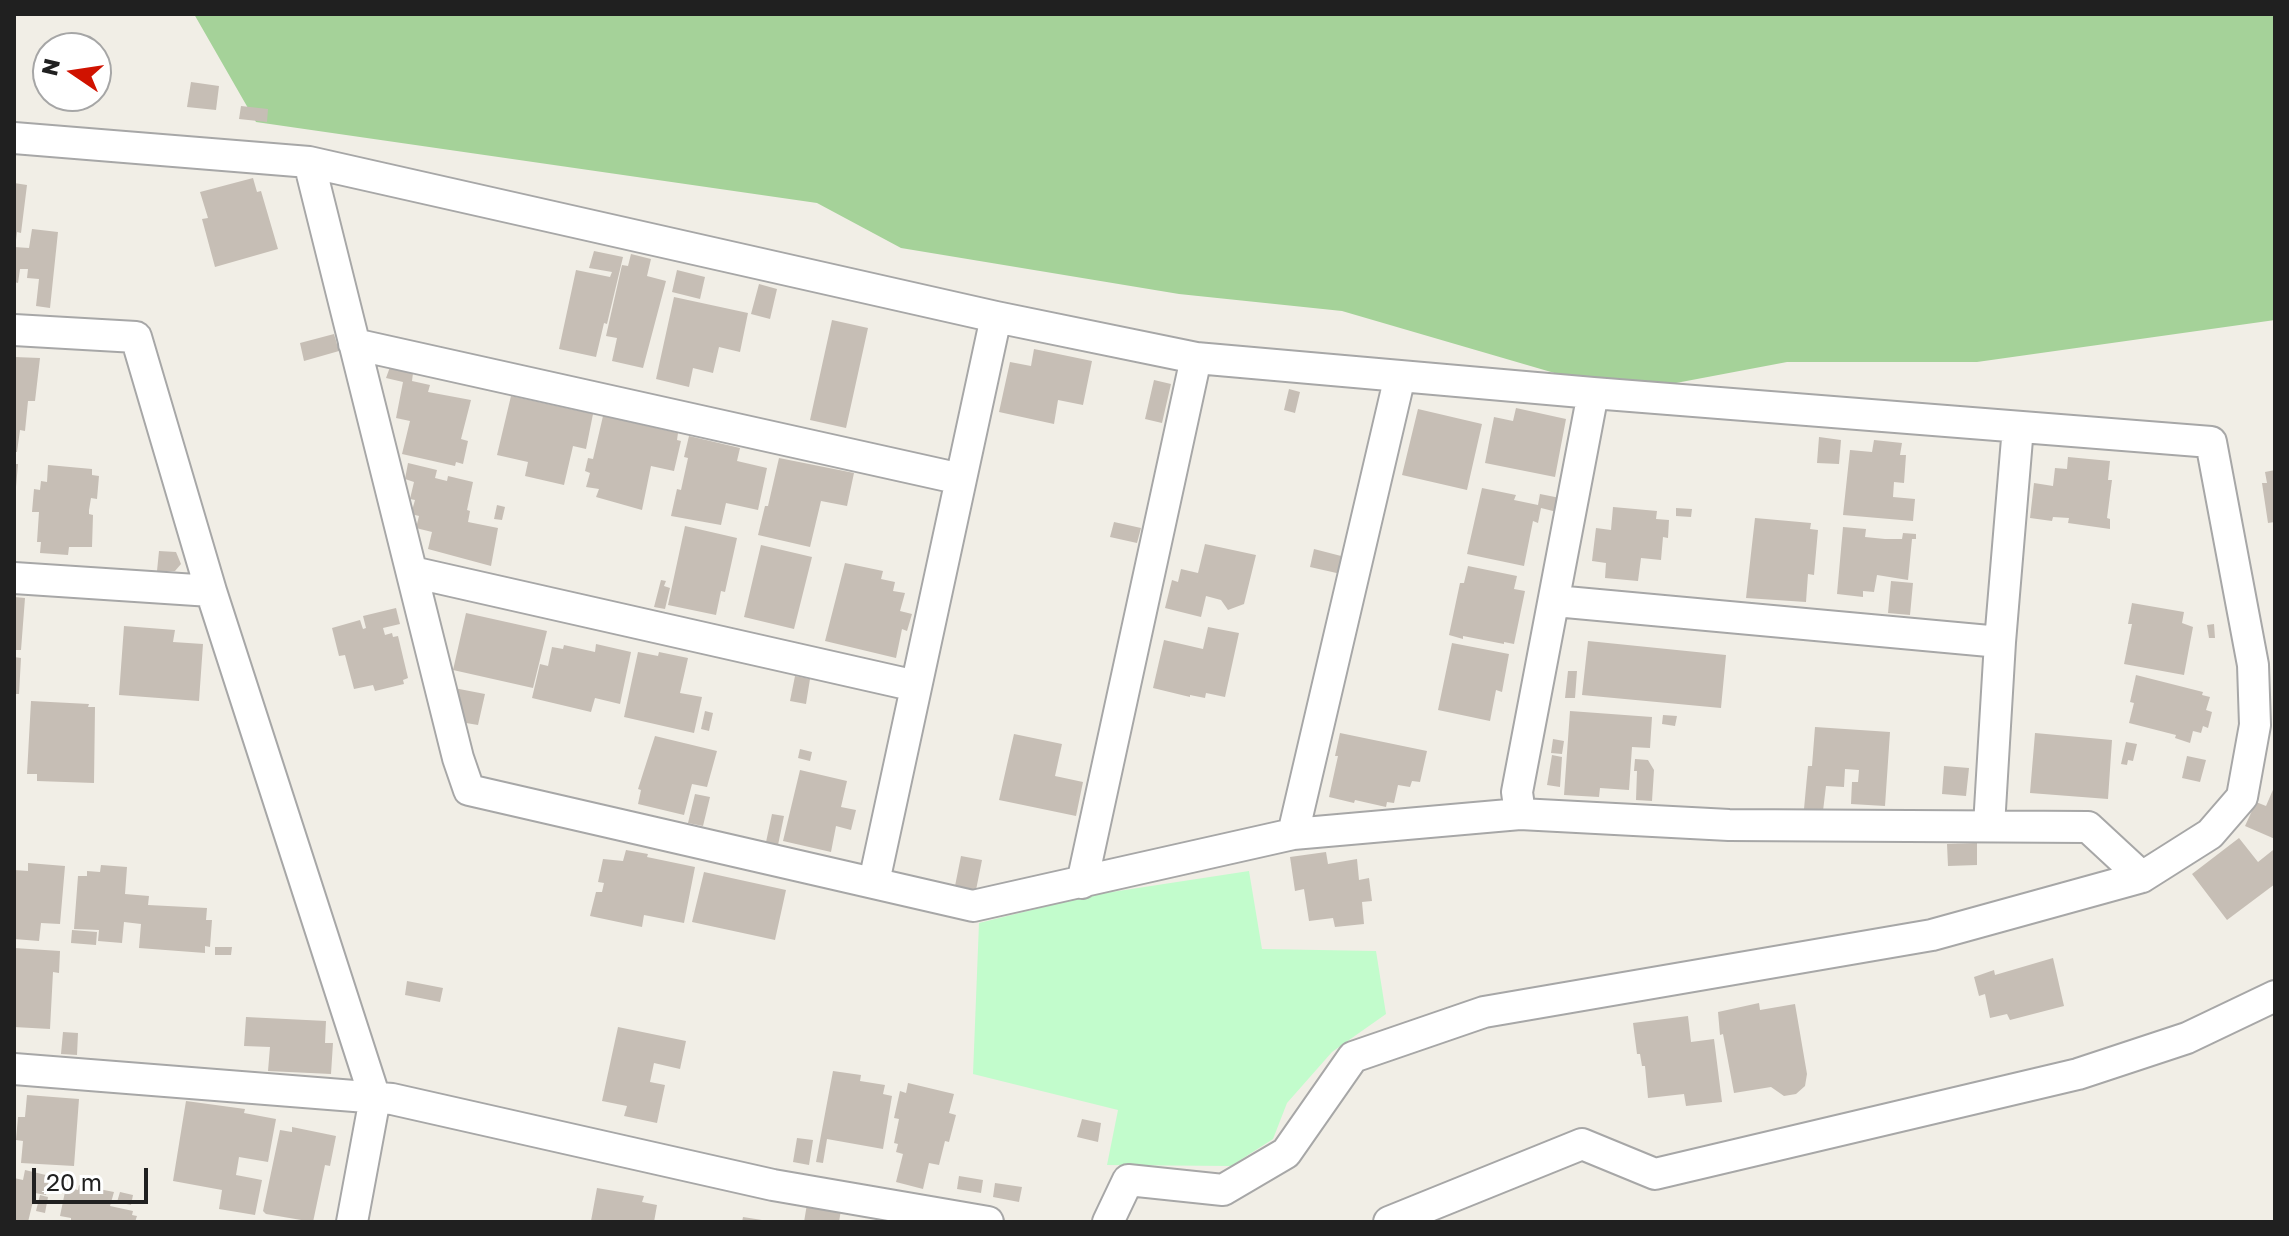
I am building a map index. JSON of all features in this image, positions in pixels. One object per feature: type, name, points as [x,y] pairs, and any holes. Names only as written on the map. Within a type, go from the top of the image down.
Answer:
[{"type":"street","points":[[14,138],[309,162],[996,317],[1196,358],[2211,442],[2253,665],[2255,725],[2242,797],[2210,834],[2142,877],[1932,935],[1484,1012],[1353,1057],[1286,1153],[1223,1190],[1128,1180],[1108,1222]]},
{"type":"street","points":[[309,162],[458,758],[469,790],[973,906],[1293,834],[1520,814],[1729,825],[2088,827],[2142,877]]},
{"type":"street","points":[[874,882],[996,317]]},
{"type":"street","points":[[14,330],[136,337],[211,591],[375,1098],[352,1222]]},
{"type":"street","points":[[354,344],[961,479]]},
{"type":"street","points":[[1082,883],[1196,358]]},
{"type":"street","points":[[1293,834],[1400,376]]},
{"type":"street","points":[[1520,814],[1517,792],[1593,393]]},
{"type":"street","points":[[1989,826],[2018,427]]},
{"type":"street","points":[[412,572],[916,686]]},
{"type":"street","points":[[14,578],[211,591]]},
{"type":"street","points":[[1555,601],[2000,642]]},
{"type":"street","points":[[1389,1222],[1582,1144],[1655,1174],[2078,1074],[2187,1038],[2275,996]]},
{"type":"street","points":[[14,1069],[392,1099],[773,1185],[988,1222]]},
{"type":"green space","points":[[194,14],[2270,14],[2275,17],[2275,320],[1977,362],[1787,362],[1623,393],[1342,311],[1179,294],[901,248],[817,203],[256,122]]},
{"type":"green space","points":[[1249,871],[1262,949],[1376,951],[1386,1014],[1332,1052],[1287,1103],[1273,1139],[1231,1166],[1107,1165],[1118,1110],[973,1074],[979,923],[1092,895]]},
{"type":"building","points":[[191,82],[219,86],[216,110],[187,107]]},
{"type":"building","points":[[241,106],[268,109],[267,122],[239,119]]},
{"type":"building","points":[[253,178],[257,192],[261,191],[278,249],[215,267],[202,219],[208,218],[200,192]]},
{"type":"building","points":[[14,183],[27,185],[21,233],[17,232],[16,240]]},
{"type":"building","points":[[32,229],[58,232],[50,308],[36,306],[39,279],[27,278],[28,269],[20,269],[18,283],[14,282],[14,247],[29,248]]},
{"type":"building","points":[[594,251],[623,257],[596,357],[559,349],[576,270],[610,277],[612,272],[589,268]]},
{"type":"building","points":[[631,254],[651,259],[647,276],[666,281],[643,368],[612,361],[617,338],[606,336],[622,265],[628,266]]},
{"type":"building","points":[[677,270],[705,277],[700,299],[672,292]]},
{"type":"building","points":[[759,284],[777,289],[770,319],[751,314]]},
{"type":"building","points":[[674,297],[748,313],[740,352],[719,347],[713,373],[693,368],[689,387],[656,379]]},
{"type":"building","points":[[832,320],[868,328],[846,428],[810,420]]},
{"type":"building","points":[[334,334],[339,351],[304,361],[300,343]]},
{"type":"building","points":[[1034,349],[1092,361],[1083,405],[1058,400],[1054,424],[999,412],[1010,362],[1031,366]]},
{"type":"building","points":[[14,357],[40,358],[35,401],[28,401],[25,431],[20,430],[17,452],[14,452]]},
{"type":"building","points":[[390,367],[413,373],[412,381],[430,385],[428,392],[471,400],[461,439],[468,441],[463,464],[456,462],[455,466],[402,454],[410,421],[396,418],[403,382],[386,378]]},
{"type":"building","points":[[1154,380],[1171,384],[1162,423],[1145,419]]},
{"type":"building","points":[[1289,389],[1300,392],[1295,413],[1284,410]]},
{"type":"building","points":[[511,396],[593,414],[586,449],[573,446],[564,485],[525,476],[528,462],[497,455]]},
{"type":"building","points":[[1516,408],[1566,419],[1555,477],[1485,463],[1494,417],[1513,421]]},
{"type":"building","points":[[1418,409],[1482,424],[1467,490],[1402,475]]},
{"type":"building","points":[[603,416],[678,433],[677,440],[681,441],[674,471],[651,466],[642,510],[596,497],[599,489],[586,487],[590,473],[585,471],[588,458],[593,459]]},
{"type":"building","points":[[689,436],[740,448],[737,461],[767,468],[758,510],[726,503],[721,525],[671,516],[677,489],[681,490]]},
{"type":"building","points":[[1819,437],[1841,440],[1839,464],[1817,463]]},
{"type":"building","points":[[1874,440],[1902,443],[1900,455],[1906,455],[1904,483],[1894,482],[1893,497],[1915,499],[1913,521],[1843,515],[1850,450],[1872,452]]},
{"type":"building","points":[[2068,457],[2110,461],[2108,480],[2112,480],[2107,518],[2110,519],[2110,529],[2068,523],[2069,518],[2053,517],[2052,521],[2030,518],[2034,483],[2053,486],[2055,468],[2067,469]]},
{"type":"building","points":[[779,458],[854,473],[847,506],[821,501],[810,547],[758,535]]},
{"type":"building","points":[[408,463],[437,470],[435,478],[447,481],[448,476],[473,482],[467,510],[470,511],[468,522],[498,528],[491,566],[428,549],[432,532],[416,528],[419,516],[411,514],[415,500],[410,499],[414,482],[405,479]]},
{"type":"building","points":[[14,464],[18,464],[16,487],[14,487]]},
{"type":"building","points":[[48,465],[92,469],[92,475],[99,476],[97,499],[91,498],[89,510],[89,514],[93,515],[92,547],[69,547],[68,555],[40,553],[41,542],[37,542],[39,512],[32,512],[34,489],[40,490],[41,481],[47,482]]},
{"type":"building","points":[[2275,470],[2275,522],[2268,523],[2262,483],[2267,483],[2265,472]]},
{"type":"building","points":[[1482,488],[1516,495],[1514,500],[1538,505],[1540,494],[1560,498],[1557,512],[1541,508],[1538,523],[1533,521],[1524,566],[1467,554]]},
{"type":"building","points":[[497,505],[505,507],[502,520],[494,519]]},
{"type":"building","points":[[1613,507],[1657,511],[1656,519],[1669,520],[1668,538],[1663,537],[1661,560],[1641,558],[1638,581],[1605,578],[1606,563],[1592,561],[1596,528],[1611,530]]},
{"type":"building","points":[[1676,508],[1692,509],[1691,517],[1676,516]]},
{"type":"building","points":[[1755,518],[1811,523],[1810,529],[1818,530],[1814,575],[1808,574],[1806,602],[1746,598]]},
{"type":"building","points":[[1114,522],[1141,528],[1137,543],[1110,537]]},
{"type":"building","points":[[685,526],[737,538],[725,592],[721,591],[716,615],[668,605]]},
{"type":"building","points":[[1843,527],[1866,529],[1865,537],[1885,539],[1902,539],[1903,533],[1916,534],[1916,539],[1912,539],[1908,580],[1877,575],[1874,592],[1863,591],[1863,597],[1837,594]]},
{"type":"building","points":[[1205,544],[1256,555],[1244,604],[1228,610],[1221,600],[1206,596],[1201,617],[1165,608],[1172,580],[1178,582],[1181,569],[1198,573]]},
{"type":"building","points":[[761,545],[812,557],[794,629],[744,617]]},
{"type":"building","points":[[1314,549],[1345,557],[1341,574],[1310,567]]},
{"type":"building","points":[[159,551],[176,552],[181,564],[175,571],[157,571]]},
{"type":"building","points":[[845,563],[883,571],[881,579],[895,582],[893,591],[905,593],[900,611],[912,614],[907,631],[902,629],[896,658],[825,641]]},
{"type":"building","points":[[1468,566],[1517,576],[1514,589],[1525,591],[1514,644],[1449,635],[1460,583],[1464,583]]},
{"type":"building","points":[[661,580],[666,581],[664,586],[670,588],[665,609],[654,607]]},
{"type":"building","points":[[1891,581],[1913,583],[1910,615],[1888,613]]},
{"type":"building","points":[[14,597],[25,598],[21,650],[14,650]]},
{"type":"building","points":[[2132,603],[2184,612],[2182,623],[2193,627],[2184,675],[2124,664],[2132,624],[2128,624]]},
{"type":"building","points":[[396,608],[400,624],[383,628],[385,635],[392,633],[393,637],[398,636],[408,678],[403,680],[404,684],[375,691],[373,685],[354,689],[345,655],[339,656],[332,628],[360,620],[363,629],[366,628],[363,616]]},
{"type":"building","points":[[466,613],[547,631],[533,688],[453,670]]},
{"type":"building","points":[[2214,624],[2215,638],[2209,638],[2207,625]]},
{"type":"building","points":[[124,626],[175,630],[173,642],[203,644],[199,701],[119,695]]},
{"type":"building","points":[[1208,627],[1239,633],[1225,697],[1206,693],[1205,698],[1190,697],[1153,688],[1164,640],[1203,649]]},
{"type":"building","points":[[1588,641],[1726,655],[1721,708],[1582,695]]},
{"type":"building","points":[[1452,643],[1509,654],[1502,692],[1496,690],[1490,721],[1438,710]]},
{"type":"building","points":[[596,644],[631,652],[620,704],[595,698],[591,712],[532,698],[540,664],[548,666],[552,647],[563,649],[564,645],[595,652]]},
{"type":"building","points":[[638,652],[658,656],[659,652],[688,658],[680,693],[702,697],[694,733],[624,717]]},
{"type":"building","points":[[14,657],[21,658],[19,694],[14,694]]},
{"type":"building","points":[[1568,671],[1577,671],[1575,698],[1565,698]]},
{"type":"building","points":[[2136,675],[2203,692],[2202,695],[2210,697],[2206,710],[2212,712],[2208,728],[2203,726],[2201,733],[2193,731],[2190,743],[2175,738],[2176,735],[2129,723]]},
{"type":"building","points":[[795,676],[810,679],[806,704],[790,701]]},
{"type":"building","points":[[454,688],[485,694],[478,725],[466,723]]},
{"type":"building","points":[[31,701],[89,704],[88,707],[95,707],[94,783],[37,781],[37,774],[27,774]]},
{"type":"building","points":[[705,711],[713,713],[709,731],[701,729]]},
{"type":"building","points":[[1570,711],[1652,717],[1650,748],[1632,747],[1629,790],[1600,788],[1599,797],[1564,795]]},
{"type":"building","points":[[1663,715],[1677,716],[1675,726],[1662,724]]},
{"type":"building","points":[[1815,727],[1890,732],[1885,806],[1851,804],[1852,782],[1858,782],[1859,770],[1845,769],[1844,787],[1826,786],[1823,811],[1804,809]]},
{"type":"building","points":[[1340,733],[1427,751],[1420,782],[1412,781],[1410,787],[1398,785],[1394,803],[1387,802],[1386,807],[1329,797]]},
{"type":"building","points":[[2035,733],[2112,740],[2108,799],[2030,793]]},
{"type":"building","points":[[1014,734],[1062,744],[1055,776],[1083,782],[1076,816],[999,800]]},
{"type":"building","points":[[655,736],[717,751],[707,787],[692,784],[684,815],[638,804],[641,790],[638,789]]},
{"type":"building","points":[[1553,739],[1564,741],[1562,754],[1551,753]]},
{"type":"building","points":[[2126,742],[2137,744],[2133,761],[2128,760],[2127,765],[2121,764]]},
{"type":"building","points":[[800,749],[812,752],[810,761],[798,758]]},
{"type":"building","points":[[1552,755],[1562,757],[1560,787],[1547,785]]},
{"type":"building","points":[[2187,756],[2206,760],[2200,782],[2182,778]]},
{"type":"building","points":[[1635,759],[1648,760],[1654,770],[1652,801],[1636,800]]},
{"type":"building","points":[[1944,766],[1969,768],[1966,796],[1942,794]]},
{"type":"building","points":[[800,770],[847,781],[841,807],[856,810],[851,830],[836,826],[831,852],[783,841]]},
{"type":"building","points":[[2275,785],[2275,839],[2245,826],[2256,802],[2266,806]]},
{"type":"building","points":[[695,794],[710,797],[703,826],[688,823]]},
{"type":"building","points":[[772,814],[784,816],[778,845],[766,842]]},
{"type":"building","points":[[2239,838],[2258,862],[2273,850],[2275,884],[2227,920],[2192,874]]},
{"type":"building","points":[[1977,843],[1977,865],[1948,866],[1947,844]]},
{"type":"building","points":[[626,850],[695,867],[684,923],[644,915],[642,927],[590,916],[596,892],[602,892],[604,883],[598,882],[603,859],[623,861]]},
{"type":"building","points":[[1326,852],[1328,864],[1357,859],[1359,880],[1369,878],[1372,901],[1362,902],[1364,924],[1335,927],[1333,918],[1309,921],[1304,889],[1295,891],[1290,857]]},
{"type":"building","points":[[961,856],[982,860],[976,890],[955,886]]},
{"type":"building","points":[[28,863],[65,866],[60,924],[41,923],[39,941],[14,939],[14,870],[28,871]]},
{"type":"building","points":[[101,865],[127,867],[125,894],[149,896],[148,905],[207,908],[206,920],[212,920],[210,947],[205,946],[205,953],[139,948],[141,924],[124,922],[122,943],[98,941],[99,930],[74,929],[78,876],[87,876],[87,871],[100,872]]},
{"type":"building","points":[[704,872],[786,890],[775,940],[692,922]]},
{"type":"building","points":[[72,930],[97,932],[96,945],[71,943]]},
{"type":"building","points":[[215,947],[232,947],[231,955],[215,955]]},
{"type":"building","points":[[14,948],[60,951],[59,973],[53,972],[50,1029],[14,1027]]},
{"type":"building","points":[[2053,958],[2064,1006],[2010,1020],[2007,1014],[1990,1018],[1985,994],[1979,996],[1974,977],[1994,970],[1995,975]]},
{"type":"building","points":[[407,981],[443,988],[440,1002],[405,995]]},
{"type":"building","points":[[1759,1003],[1760,1010],[1795,1004],[1807,1074],[1805,1086],[1796,1094],[1784,1096],[1771,1087],[1734,1093],[1723,1034],[1720,1035],[1718,1012]]},
{"type":"building","points":[[1688,1016],[1691,1042],[1714,1039],[1722,1102],[1686,1106],[1684,1094],[1648,1098],[1645,1066],[1642,1066],[1640,1054],[1637,1054],[1633,1023]]},
{"type":"building","points":[[246,1017],[326,1021],[325,1043],[333,1043],[331,1074],[268,1071],[270,1047],[244,1046]]},
{"type":"building","points":[[618,1027],[686,1041],[680,1069],[654,1063],[650,1082],[665,1085],[657,1123],[624,1116],[627,1106],[602,1101]]},
{"type":"building","points":[[63,1032],[78,1033],[77,1055],[61,1054]]},
{"type":"building","points":[[833,1071],[861,1075],[860,1081],[885,1085],[883,1094],[892,1096],[883,1149],[827,1139],[823,1163],[816,1162]]},
{"type":"building","points":[[908,1083],[954,1094],[949,1113],[956,1115],[949,1142],[945,1141],[939,1165],[929,1163],[923,1189],[896,1182],[903,1154],[896,1152],[898,1144],[894,1143],[899,1119],[894,1118],[900,1091],[906,1093]]},
{"type":"building","points":[[27,1095],[79,1099],[74,1166],[21,1163],[23,1141],[16,1140],[18,1117],[25,1117]]},
{"type":"building","points":[[186,1101],[245,1109],[244,1113],[276,1119],[268,1162],[239,1157],[236,1175],[262,1180],[255,1215],[219,1209],[222,1190],[173,1181]]},
{"type":"building","points":[[1082,1119],[1101,1123],[1098,1142],[1077,1137]]},
{"type":"building","points":[[292,1127],[336,1136],[330,1166],[325,1165],[313,1222],[263,1211],[280,1130],[292,1132]]},
{"type":"building","points":[[797,1138],[813,1140],[809,1165],[793,1162]]},
{"type":"building","points":[[25,1170],[50,1176],[46,1195],[35,1193],[28,1222],[14,1222],[14,1178],[23,1180]]},
{"type":"building","points":[[959,1176],[983,1180],[981,1193],[957,1189]]},
{"type":"building","points":[[995,1183],[1022,1187],[1019,1202],[993,1197]]},
{"type":"building","points":[[79,1185],[114,1192],[110,1206],[133,1211],[132,1215],[137,1216],[135,1222],[71,1222],[71,1218],[60,1216],[66,1187],[78,1190]]},
{"type":"building","points":[[597,1188],[644,1196],[642,1202],[657,1205],[654,1222],[591,1221]]},
{"type":"building","points":[[120,1192],[133,1195],[131,1205],[117,1202]]},
{"type":"building","points":[[40,1195],[48,1197],[45,1213],[36,1211]]},
{"type":"building","points":[[807,1204],[841,1210],[839,1222],[804,1222]]},
{"type":"building","points":[[743,1217],[762,1220],[742,1222]]}]
